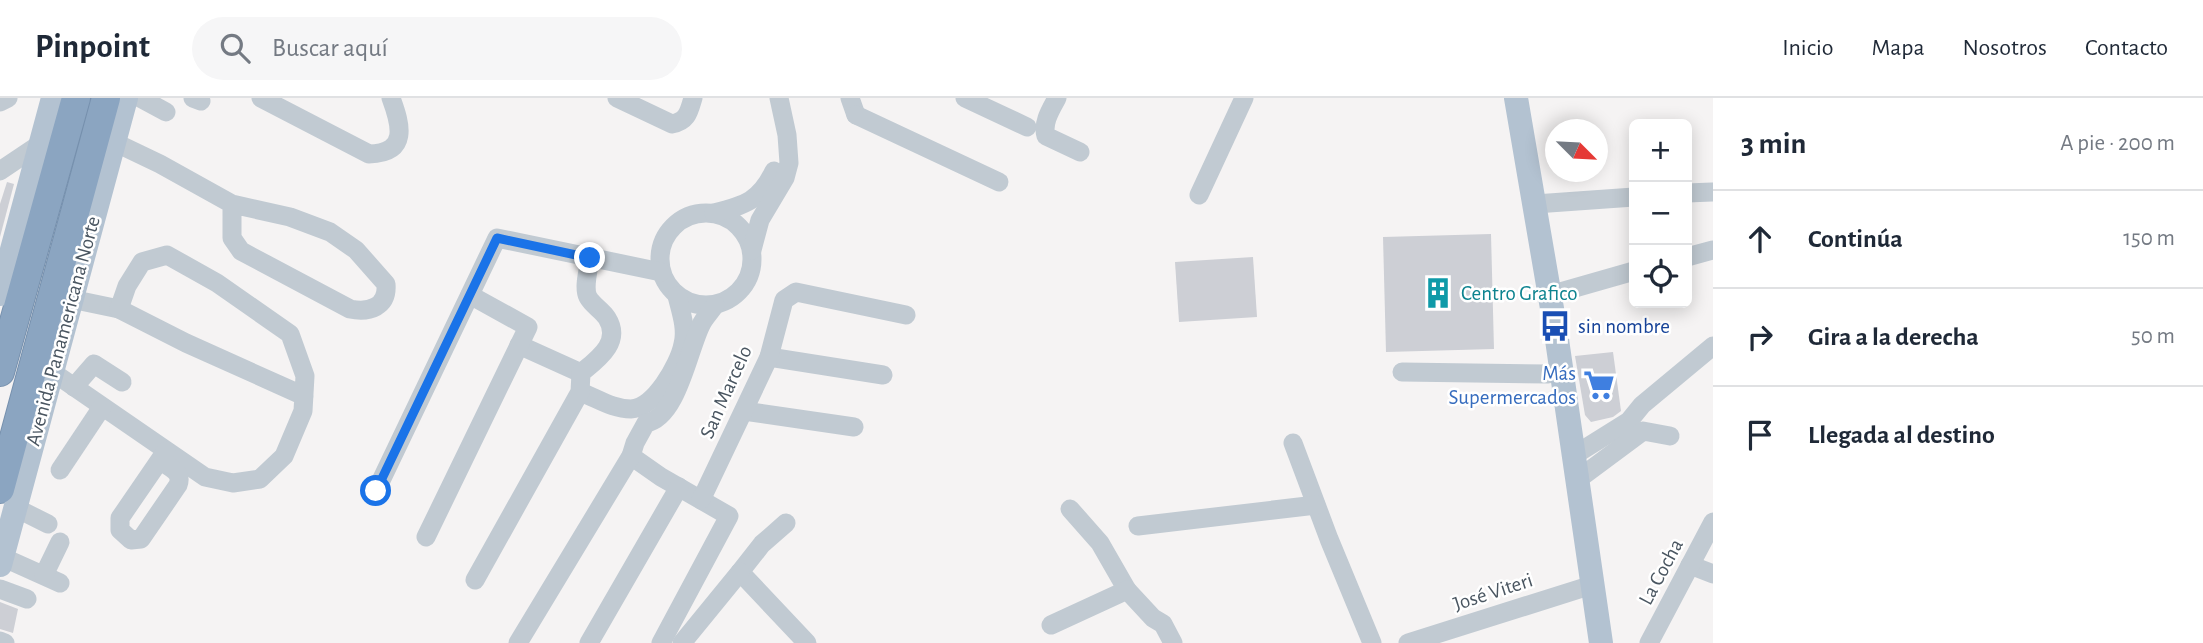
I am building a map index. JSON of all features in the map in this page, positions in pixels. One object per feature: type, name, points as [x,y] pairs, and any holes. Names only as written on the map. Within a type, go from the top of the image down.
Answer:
[{"type":"highway","points":[[53,374],[2,364],[76,98]]},
{"type":"highway","name":"Avenida Panamericana Norte","points":[[10,489],[53,374],[106,98]]},
{"type":"main road","points":[[1,290],[53,98]]},
{"type":"main road","name":"Avenida Panamericana Norte","points":[[53,374],[126,98]]},
{"type":"main road","points":[[1502,98],[1538,298],[1584,587],[1601,643]]},
{"type":"main road","points":[[1516,98],[1575,468],[1584,587],[1584,643]]},
{"type":"main road","name":"Avenida Panamericana Norte","points":[[1,561],[10,489]]},
{"type":"street","points":[[0,102],[8,98]]},
{"type":"street","points":[[140,98],[166,112]]},
{"type":"street","points":[[261,98],[352,148],[369,154],[387,151],[397,141],[400,123],[391,98]]},
{"type":"street","points":[[617,98],[672,124],[687,117],[694,98]]},
{"type":"street","points":[[965,98],[1027,127]]},
{"type":"street","points":[[1057,98],[1044,126],[1044,132],[1046,136],[1080,152]]},
{"type":"street","points":[[1199,195],[1244,98]]},
{"type":"street","points":[[772,99],[787,135],[789,163],[785,178],[761,220],[752,250],[751,271],[741,290],[729,300],[715,305],[689,303],[677,296],[667,285],[661,272],[661,249],[671,228],[684,218],[742,206],[757,197],[770,178],[778,156],[772,99]]},
{"type":"street","points":[[856,104],[999,181]]},
{"type":"street","points":[[114,142],[160,163],[232,204],[290,217],[330,232],[356,250],[386,284],[387,289],[380,303],[369,311],[350,309],[241,251],[232,238],[232,204]]},
{"type":"street","points":[[0,171],[40,144]]},
{"type":"street","points":[[1692,193],[1712,192]]},
{"type":"street","points":[[1535,204],[1629,197]]},
{"type":"street","points":[[714,213],[733,221],[747,236],[752,250]]},
{"type":"street","points":[[376,491],[497,238],[661,272]]},
{"type":"street","points":[[1692,256],[1713,250]]},
{"type":"street","points":[[53,374],[102,407],[163,456],[205,477],[233,483],[260,479],[284,456],[303,411],[305,376],[290,334],[217,283],[167,255],[142,262],[127,286],[119,309]]},
{"type":"street","points":[[475,580],[586,388],[612,332],[607,317],[588,298],[586,289],[590,258]]},
{"type":"street","points":[[1549,295],[1629,272]]},
{"type":"street","name":"San Marcelo","points":[[701,500],[769,357],[784,300],[796,292],[906,315]]},
{"type":"street","points":[[426,537],[528,327],[470,295]]},
{"type":"street","points":[[518,643],[631,456],[642,415],[670,377],[683,345],[684,327],[677,296]]},
{"type":"street","points":[[71,299],[119,309],[186,343],[304,396]]},
{"type":"street","points":[[519,345],[586,388],[603,403],[656,419],[681,383],[701,324],[715,305]]},
{"type":"street","points":[[1575,468],[1629,421],[1642,405],[1713,346]]},
{"type":"street","points":[[769,357],[883,375]]},
{"type":"street","points":[[53,374],[94,364],[122,382]]},
{"type":"street","points":[[1402,372],[1548,374]]},
{"type":"street","points":[[60,470],[102,407]]},
{"type":"street","points":[[744,411],[854,427]]},
{"type":"street","points":[[1575,468],[1643,431],[1670,436]]},
{"type":"street","points":[[1293,443],[1372,643]]},
{"type":"street","points":[[631,456],[729,516],[661,643]]},
{"type":"street","points":[[589,643],[679,487]]},
{"type":"street","points":[[10,489],[48,524]]},
{"type":"street","points":[[1138,526],[1316,505]]},
{"type":"street","points":[[1070,509],[1100,543],[1127,590],[1153,618],[1163,624],[1172,643]]},
{"type":"street","name":"La Cocha","points":[[1649,643],[1713,522]]},
{"type":"street","points":[[682,643],[762,544],[786,523]]},
{"type":"street","points":[[1,561],[52,579],[60,542]]},
{"type":"street","points":[[1690,565],[1713,574]]},
{"type":"street","points":[[740,572],[807,643]]},
{"type":"street","name":"José Viteri","points":[[1408,643],[1584,587]]},
{"type":"street","points":[[0,589],[27,599]]},
{"type":"street","points":[[1051,625],[1127,590]]},
{"type":"street","points":[[1153,618],[1153,629],[1159,643]]},
{"type":"street","points":[[0,641],[5,643]]},
{"type":"building","points":[[7,182],[14,184],[0,237],[0,204]]},
{"type":"building","name":"Centro Grafico","points":[[1491,234],[1494,349],[1386,352],[1383,237]]},
{"type":"building","points":[[1253,257],[1257,317],[1179,322],[1175,262]]},
{"type":"building","name":"Más Supermercados","points":[[1613,352],[1621,411],[1613,417],[1591,422],[1585,415],[1575,356]]},
{"type":"building","points":[[0,602],[18,609],[13,633],[0,629]]},
{"type":"place","name":"Centro Grafico","points":[[1438,293]]},
{"type":"place","name":"sin nombre","points":[[1555,326]]},
{"type":"place","name":"Más Supermercados","points":[[1599,385]]},
{"type":"route","points":[[376,491],[497,238],[590,258]]}]
